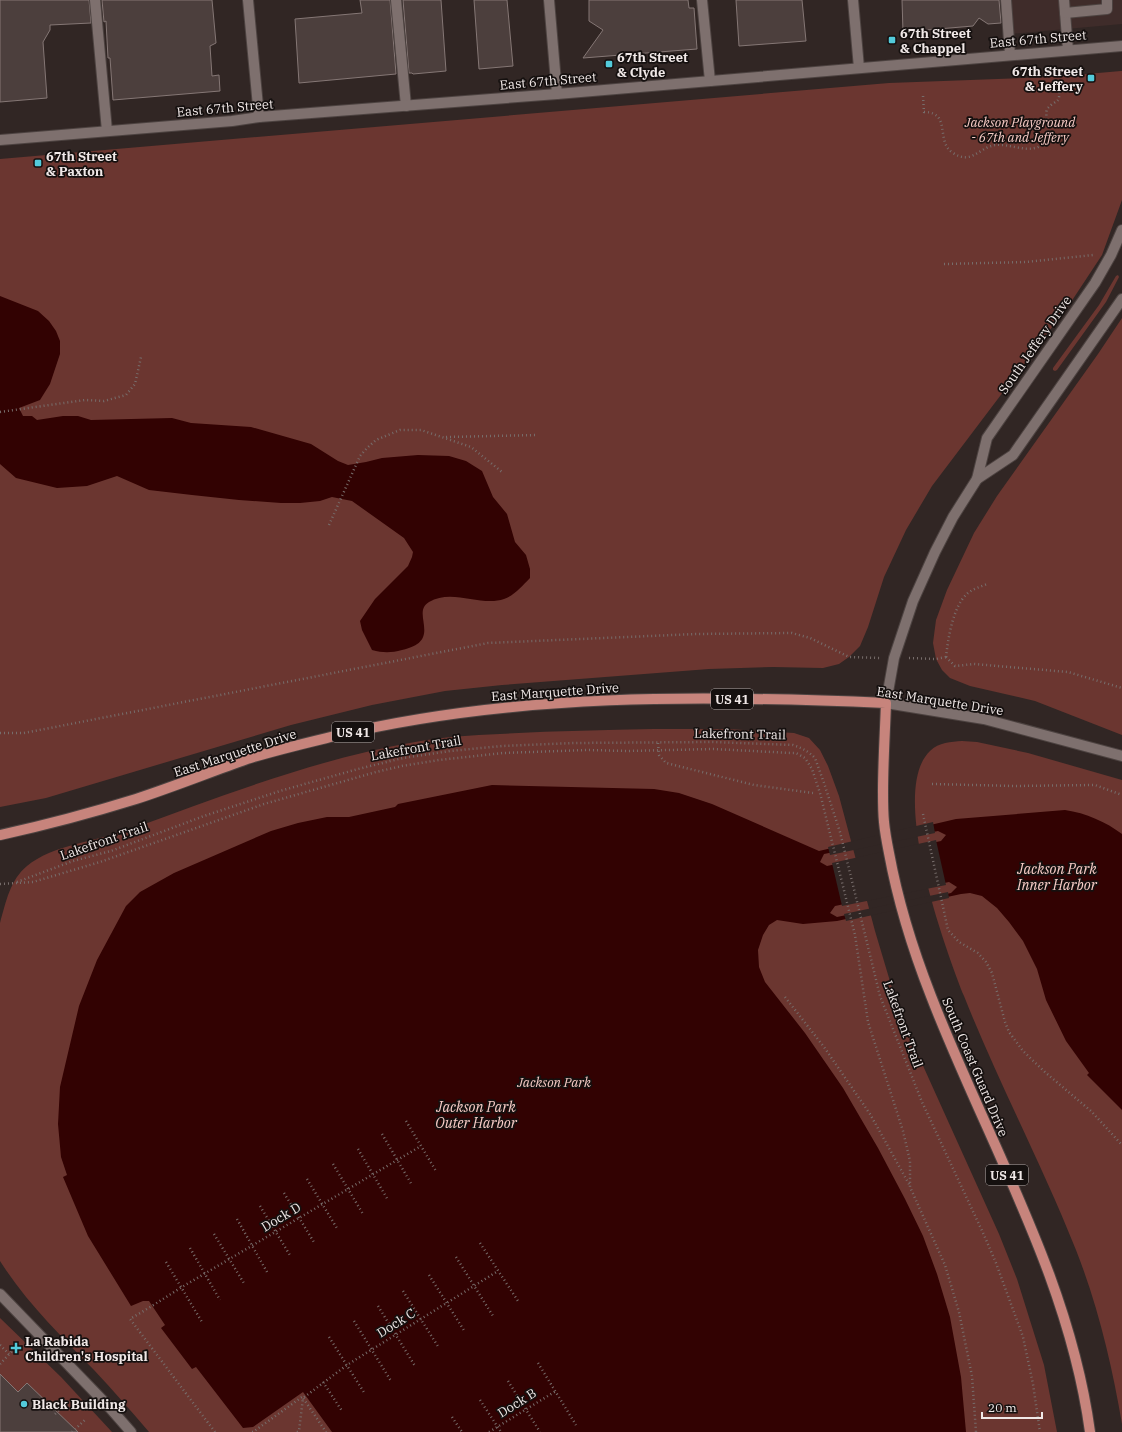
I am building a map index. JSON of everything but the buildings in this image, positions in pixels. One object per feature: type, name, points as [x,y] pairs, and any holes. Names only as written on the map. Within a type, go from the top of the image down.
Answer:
[{"type":"main road","name":"East Marquette Drive","points":[[0,835],[60,822],[137,799],[250,758],[335,736],[425,717],[551,703],[672,699],[799,700],[886,703]]},
{"type":"main road","name":"South Coast Guard Drive","points":[[886,703],[883,765],[884,822],[893,873],[906,924],[945,1034],[1044,1258],[1061,1307],[1076,1361],[1090,1432]]},
{"type":"street","points":[[95,0],[107,131]]},
{"type":"street","points":[[248,0],[259,118]]},
{"type":"street","points":[[396,0],[406,106]]},
{"type":"street","points":[[549,0],[557,94]]},
{"type":"street","points":[[702,0],[710,81]]},
{"type":"street","points":[[853,0],[859,68]]},
{"type":"street","points":[[1006,0],[1010,55]]},
{"type":"street","points":[[1064,0],[1068,50]]},
{"type":"street","points":[[1065,13],[1107,9],[1106,0]]},
{"type":"street","name":"East 67th Street","points":[[0,140],[1122,46]]},
{"type":"street","name":"South Jeffery Drive","points":[[886,703],[894,658],[913,601],[935,552],[953,517],[977,479],[987,438],[1095,283],[1111,255],[1122,230]]},
{"type":"street","name":"South Jeffery Drive","points":[[977,479],[1013,454],[1122,299]]},
{"type":"street","name":"East Marquette Drive","points":[[886,703],[984,719],[1122,756]]},
{"type":"street","points":[[0,1294],[110,1408],[131,1432]]},
{"type":"path","points":[[923,96],[924,112],[934,114],[940,118],[942,122],[944,143],[951,152],[962,157],[971,157],[988,147],[996,145],[1034,148],[1043,144],[1047,137],[1047,109],[1058,102],[1060,98],[1059,86]]},
{"type":"path","points":[[944,264],[1026,262],[1098,255]]},
{"type":"path","points":[[0,412],[85,400],[104,401],[126,395],[135,384],[141,357]]},
{"type":"path","points":[[329,525],[360,456],[376,440],[400,430],[421,430],[471,447],[502,472]]},
{"type":"path","points":[[443,438],[538,435]]},
{"type":"path","points":[[946,657],[950,631],[961,600],[968,593],[987,584]]},
{"type":"path","points":[[0,733],[24,733],[488,643],[696,634],[792,633],[810,638],[849,657]]},
{"type":"path","points":[[936,659],[946,657]]},
{"type":"path","points":[[946,657],[955,666],[974,664],[1068,672],[1122,688]]},
{"type":"path","name":"Lakefront Trail","points":[[17,882],[73,861],[111,851],[204,816],[280,791],[403,758],[450,751],[502,746],[574,743],[767,743],[793,745],[801,748],[815,758],[827,791],[840,832],[880,996],[922,1102],[984,1235],[1023,1337],[1033,1384],[1040,1432]]},
{"type":"path","points":[[658,743],[659,756],[666,763],[754,785],[813,793]]},
{"type":"path","name":"Lakefront Trail","points":[[0,884],[33,882],[100,862],[264,804],[376,772],[439,760],[503,753],[587,750],[713,749],[796,753],[805,758],[812,769],[855,935],[868,1022],[903,1131],[910,1161],[910,1186],[945,1264],[959,1312],[972,1376],[976,1432]]},
{"type":"path","points":[[932,784],[1095,786],[1122,795]]},
{"type":"path","points":[[923,814],[948,930],[959,942],[978,954],[986,962],[992,973],[1009,1032],[1023,1051],[1046,1073],[1091,1111],[1122,1145]]},
{"type":"path","points":[[785,996],[824,1047],[870,1114],[910,1186]]},
{"type":"path","points":[[406,1121],[436,1171]]},
{"type":"path","points":[[382,1134],[412,1186]]},
{"type":"path","name":"Dock D","points":[[215,1432],[130,1318],[421,1146]]},
{"type":"path","points":[[358,1149],[388,1200]]},
{"type":"path","points":[[332,1164],[363,1214]]},
{"type":"path","points":[[307,1179],[338,1230]]},
{"type":"path","points":[[284,1193],[315,1244]]},
{"type":"path","points":[[260,1206],[290,1257]]},
{"type":"path","points":[[237,1219],[267,1272]]},
{"type":"path","points":[[214,1234],[245,1285]]},
{"type":"path","points":[[480,1243],[518,1301]]},
{"type":"path","points":[[190,1248],[220,1300]]},
{"type":"path","points":[[456,1257],[493,1316]]},
{"type":"path","points":[[166,1262],[202,1322]]},
{"type":"path","name":"Dock C","points":[[252,1432],[302,1397],[303,1398],[306,1396],[347,1365],[498,1271]]},
{"type":"path","points":[[429,1275],[465,1332]]},
{"type":"path","points":[[403,1291],[439,1348]]},
{"type":"path","points":[[378,1306],[415,1366]]},
{"type":"path","points":[[354,1322],[392,1381]]},
{"type":"path","points":[[329,1337],[365,1394]]},
{"type":"path","points":[[0,1345],[10,1354]]},
{"type":"path","points":[[0,1364],[16,1347]]},
{"type":"path","points":[[538,1363],[576,1425]]},
{"type":"path","points":[[508,1381],[540,1432]]},
{"type":"path","points":[[323,1382],[342,1411]]},
{"type":"path","name":"Dock B","points":[[490,1432],[556,1391]]},
{"type":"path","points":[[297,1432],[299,1431],[303,1398]]},
{"type":"path","points":[[303,1398],[326,1432]]},
{"type":"path","points":[[55,1414],[69,1400]]},
{"type":"path","points":[[480,1400],[501,1432]]},
{"type":"path","points":[[452,1417],[462,1432]]},
{"type":"path","points":[[72,1432],[86,1419]]},
{"type":"shaded area","points":[[1006,0],[1122,0],[1122,24],[1009,34]]},
{"type":"green space","name":"Jackson Playground - 67th and Jeffery","points":[[1122,71],[1122,200],[1102,255],[1071,302],[932,486],[906,530],[884,577],[868,627],[860,646],[839,664],[823,668],[773,667],[709,669],[502,685],[445,691],[372,705],[291,725],[46,798],[0,807],[0,159],[889,83],[1052,77]]},
{"type":"green space","points":[[1118,275],[1119,277],[1106,302],[1057,370],[1053,370],[1099,305]]},
{"type":"green space","points":[[1122,318],[1122,735],[1035,701],[970,686],[950,678],[942,670],[936,659],[933,643],[936,620],[947,590],[974,533],[997,496]]},
{"type":"green space","name":"Jackson Park Outer Harbor","points":[[727,729],[794,733],[809,738],[820,750],[828,766],[839,796],[875,931],[895,998],[915,1048],[999,1234],[1017,1279],[1044,1365],[1057,1432],[149,1432],[108,1385],[32,1304],[0,1261],[0,923],[9,892],[16,878],[27,866],[37,859],[62,848],[116,834],[305,768],[378,749],[426,740],[468,736],[558,731]]},
{"type":"green space","points":[[962,741],[977,742],[1028,753],[1122,780],[1122,1424],[1104,1336],[1084,1271],[1063,1218],[991,1060],[964,996],[945,943],[924,870],[917,833],[915,799],[919,771],[930,751],[934,748],[945,743]]},
{"type":"green space","name":"La Rabida Children's Hospital","points":[[0,1318],[61,1377],[112,1432],[0,1432]]},
{"type":"water","points":[[0,296],[38,311],[49,321],[56,331],[60,341],[60,354],[50,384],[40,400],[19,408],[23,416],[32,416],[37,420],[63,416],[78,416],[91,420],[172,418],[191,423],[251,427],[311,444],[338,461],[348,465],[382,458],[418,455],[449,456],[466,461],[482,471],[493,497],[507,514],[515,542],[526,555],[530,569],[530,578],[515,593],[504,599],[486,601],[447,597],[438,598],[429,602],[424,607],[424,634],[421,640],[414,646],[398,651],[376,651],[372,650],[362,630],[360,621],[375,599],[408,566],[413,552],[404,538],[352,501],[332,497],[320,501],[281,503],[192,495],[149,490],[117,476],[87,486],[57,488],[16,478],[0,464]]},
{"type":"water","name":"Jackson Park Outer Harbor","points":[[492,785],[654,789],[679,793],[712,804],[819,851],[956,819],[1065,810],[1081,813],[1122,834],[1122,1110],[1087,1075],[1089,1073],[1066,1041],[1046,1000],[1037,969],[1023,941],[997,908],[982,896],[970,893],[961,894],[837,921],[803,924],[777,920],[769,925],[763,935],[758,950],[759,967],[765,982],[805,1033],[843,1088],[878,1148],[923,1236],[937,1274],[950,1317],[961,1377],[966,1432],[332,1432],[303,1392],[253,1427],[243,1428],[196,1367],[192,1369],[161,1328],[165,1325],[149,1301],[143,1301],[131,1306],[88,1236],[63,1177],[67,1175],[61,1157],[58,1124],[60,1087],[79,1006],[97,960],[126,906],[140,892],[174,873],[271,831],[298,823],[327,817],[349,817],[395,807],[398,804]],"holes":[[[938,831],[946,835],[941,841],[827,866],[820,862],[824,854]],[[949,882],[957,887],[951,893],[837,917],[830,913],[835,906]]]},
{"type":"pier","points":[[933,822],[935,833],[830,855],[828,847]]},
{"type":"pier","points":[[936,840],[946,885],[842,906],[832,863]]},
{"type":"pier","points":[[948,892],[949,898],[846,921],[844,914]]},
{"type":"place","name":"67th Street & Chappel","points":[[892,40]]},
{"type":"place","name":"67th Street & Clyde","points":[[609,64]]},
{"type":"place","name":"67th Street & Jeffery","points":[[1091,78]]},
{"type":"place","name":"67th Street & Paxton","points":[[38,163]]},
{"type":"place","name":"La Rabida Children's Hospital","points":[[16,1348]]},
{"type":"place","name":"Black Building","points":[[24,1404]]},
{"type":"water label","name":"Jackson Park Inner Harbor","points":[[1057,878]]},
{"type":"park label","name":"Jackson Park","points":[[554,1082]]}]
